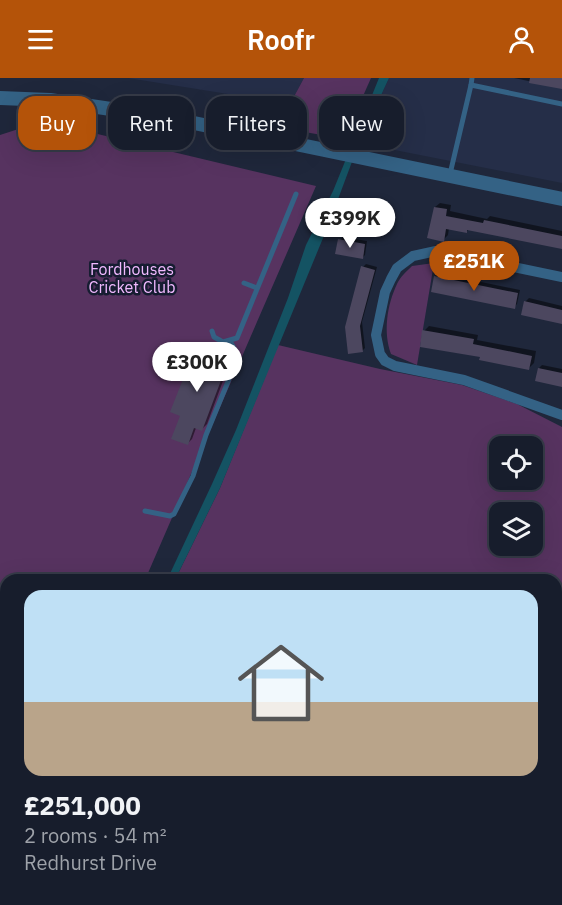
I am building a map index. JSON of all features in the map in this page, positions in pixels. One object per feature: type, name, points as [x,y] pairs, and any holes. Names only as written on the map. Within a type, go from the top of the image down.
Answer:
[{"type":"street","points":[[0,98],[50,100],[155,115],[562,199]]},
{"type":"street","points":[[562,277],[436,251],[413,256],[397,268],[391,279],[385,292],[376,335],[380,354],[385,361],[396,366],[464,380],[562,415]]},
{"type":"lane","points":[[450,175],[472,78]]},
{"type":"lane","points":[[471,85],[562,104]]},
{"type":"lane","points":[[212,331],[214,337],[223,342],[237,338],[296,194]]},
{"type":"lane","points":[[244,283],[257,288]]},
{"type":"lane","points":[[145,511],[170,516],[174,514],[193,476],[206,435],[236,362],[236,352],[230,341]]},
{"type":"shaded area","points":[[128,78],[304,78],[294,96],[240,96]]},
{"type":"shaded area","points":[[379,78],[389,78],[381,96],[372,96]]},
{"type":"shaded area","points":[[389,78],[562,78],[562,183],[395,150],[404,150],[404,96],[381,96]]},
{"type":"shaded area","points":[[350,150],[356,150],[328,226],[220,488],[178,574],[170,574],[236,430],[288,298],[306,245],[333,191]]},
{"type":"green space","points":[[304,78],[371,78],[363,96],[319,96],[319,135],[307,132],[307,96],[294,96]]},
{"type":"green space","name":"Fordhouses Cricket Club","points":[[18,129],[18,150],[96,150],[96,134],[108,136],[108,150],[165,150],[316,186],[148,574],[0,574],[0,135]]},
{"type":"green space","points":[[434,263],[417,365],[391,354],[387,337],[389,310],[397,284],[406,272],[412,266]]},
{"type":"green space","points":[[278,345],[462,385],[517,404],[562,427],[562,574],[178,574],[220,488]]},
{"type":"building","points":[[530,78],[562,78],[562,89],[529,83]]},
{"type":"building","points":[[434,207],[447,209],[446,216],[483,223],[484,220],[562,236],[562,249],[467,230],[467,233],[446,229],[444,242],[427,238]]},
{"type":"building","points":[[338,239],[365,244],[363,259],[335,254]]},
{"type":"building","points":[[361,266],[375,270],[360,326],[363,352],[348,354],[345,327]]},
{"type":"building","points":[[434,276],[518,293],[515,309],[431,292]]},
{"type":"building","points":[[524,301],[562,310],[562,324],[521,315]]},
{"type":"building","points":[[422,330],[474,339],[473,344],[532,356],[529,370],[479,360],[480,357],[420,347]]},
{"type":"building","points":[[196,346],[229,359],[202,431],[194,428],[188,445],[171,439],[180,416],[170,412]]},
{"type":"building","points":[[538,368],[562,373],[562,387],[535,381]]}]
